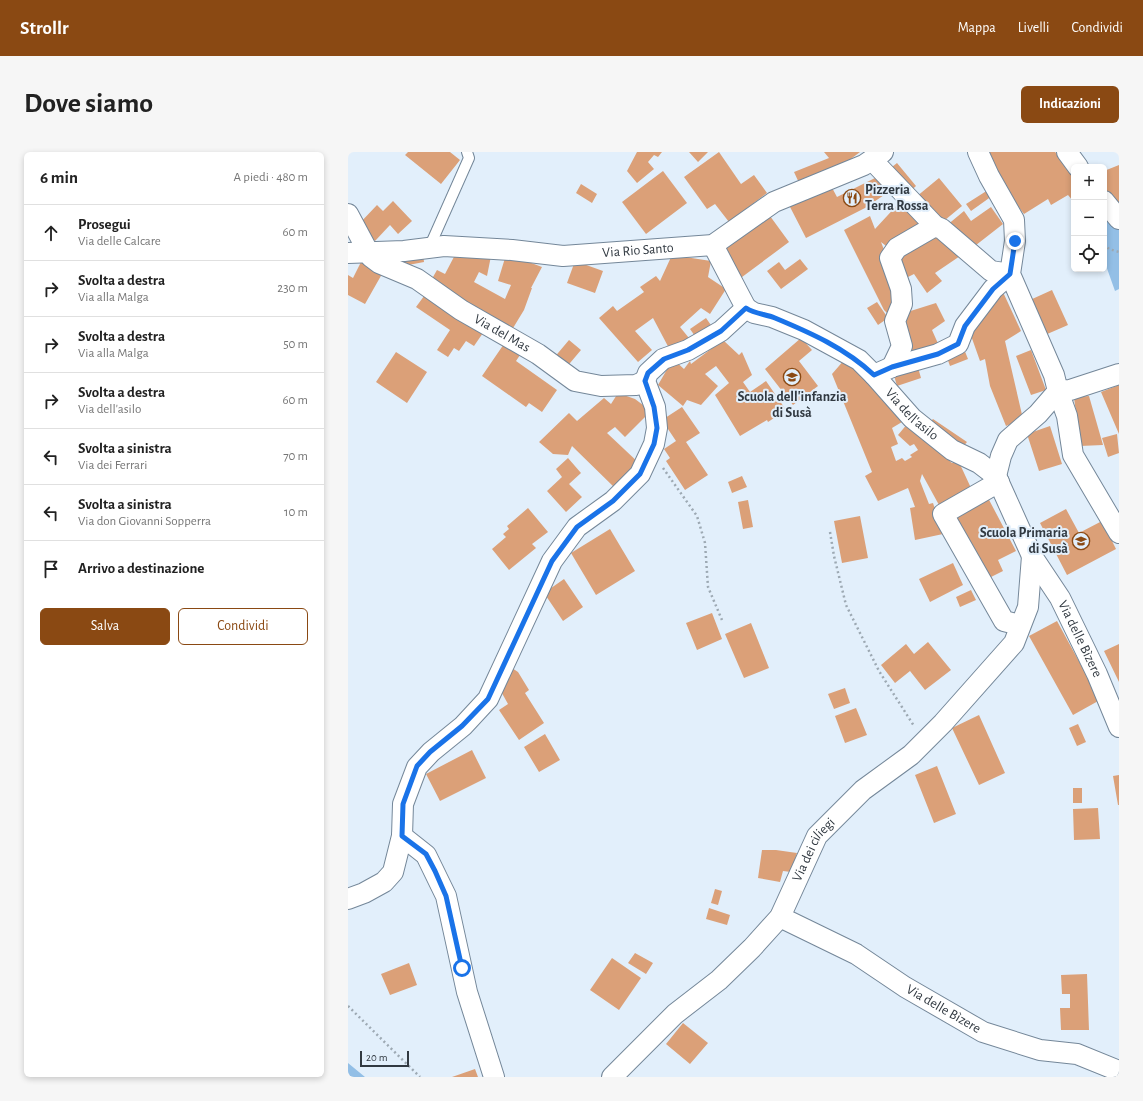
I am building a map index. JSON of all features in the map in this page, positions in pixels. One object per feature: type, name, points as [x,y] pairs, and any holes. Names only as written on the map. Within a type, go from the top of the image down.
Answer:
[{"type":"street","points":[[978,152],[989,176],[1014,220],[1015,241],[1010,274],[1054,375],[1067,416],[1074,455],[1119,533]]},
{"type":"street","points":[[1067,152],[1076,164]]},
{"type":"street","points":[[348,899],[364,893],[384,882],[393,872],[398,858],[402,836],[403,804],[417,766],[430,752],[462,726],[488,699],[552,561],[577,527],[613,501],[640,474],[654,444],[657,428],[654,407],[645,381],[648,373],[664,359],[688,350],[721,331],[746,308],[713,245],[774,202],[864,165],[879,154],[935,226],[942,229],[991,271],[1010,274]]},
{"type":"street","points":[[1107,205],[1119,219]]},
{"type":"street","name":"Via del Mas","points":[[348,214],[371,257],[379,263],[417,279],[461,310],[538,354],[575,381],[601,386],[636,385],[645,381]]},
{"type":"street","points":[[883,371],[902,346],[895,321],[902,304],[901,289],[890,258],[897,248],[935,226]]},
{"type":"street","name":"Via Rio Santo","points":[[348,253],[369,251],[404,251],[444,246],[497,249],[563,256],[713,245]]},
{"type":"street","points":[[883,371],[938,354],[958,344],[970,320],[993,289],[1010,274]]},
{"type":"street","name":"Via dell'asilo","points":[[746,308],[754,313],[772,317],[804,330],[836,346],[859,360],[883,371],[912,418],[952,450],[979,463],[997,479]]},
{"type":"street","points":[[1020,626],[1004,621],[944,514],[997,479],[1001,456],[1008,440],[1038,414],[1058,391],[1070,390],[1119,374]]},
{"type":"street","name":"Via dei ciliegi","points":[[612,1077],[675,1014],[719,980],[752,948],[780,917],[817,836],[863,790],[911,755],[1014,643],[1028,607],[1032,556],[997,479]]},
{"type":"street","name":"Via delle Bìzere","points":[[1032,556],[1060,598],[1097,674],[1119,727]]},
{"type":"street","points":[[402,836],[426,854],[446,896],[467,992],[494,1077]]},
{"type":"street","name":"Via delle Bìzere","points":[[780,917],[856,954],[905,987],[983,1032],[1040,1050],[1077,1054],[1119,1071]]},
{"type":"lane","points":[[429,248],[469,158],[467,152]]},
{"type":"path","points":[[1107,248],[1109,250],[1119,252]]},
{"type":"path","points":[[651,451],[697,516],[705,543],[708,587],[722,620]]},
{"type":"path","points":[[830,532],[834,556],[846,605],[879,671],[906,716],[926,740]]},
{"type":"path","points":[[348,1006],[420,1077]]},
{"type":"shaded area","points":[[1114,217],[1119,225],[1119,289],[1115,291],[1107,268],[1107,221]]},
{"type":"shaded area","points":[[348,1063],[365,1077],[348,1077]]},
{"type":"building","points":[[408,152],[450,152],[460,160],[441,184],[405,155]]},
{"type":"building","points":[[637,152],[662,152],[658,157],[654,155],[648,162],[654,169],[637,183],[627,171]]},
{"type":"building","points":[[689,152],[708,152],[698,162]]},
{"type":"building","points":[[719,152],[741,184],[754,175],[767,193],[729,222],[715,204],[707,209],[684,177]]},
{"type":"building","points":[[824,152],[860,152],[839,168],[800,185],[794,172],[829,158]]},
{"type":"building","points":[[985,152],[1055,152],[1071,167],[1071,198],[1068,195],[1051,205],[1048,199],[1024,214],[1001,184]]},
{"type":"building","points":[[897,163],[916,186],[907,194],[887,171]]},
{"type":"building","points":[[1119,165],[1119,210],[1107,194],[1107,170]]},
{"type":"building","points":[[663,171],[687,203],[646,234],[622,202]]},
{"type":"building","points":[[879,176],[887,193],[865,208],[806,238],[789,205],[830,184],[837,197]]},
{"type":"building","points":[[939,178],[962,206],[939,225],[916,197]]},
{"type":"building","points":[[581,184],[597,194],[592,203],[576,193]]},
{"type":"building","points":[[988,190],[992,196],[971,211],[966,204]]},
{"type":"building","points":[[393,201],[412,221],[398,234],[390,225],[375,241],[358,225],[377,205],[383,211]]},
{"type":"building","points":[[899,203],[923,228],[890,249],[881,242],[898,286],[888,314],[884,310],[844,230],[870,216],[875,229]]},
{"type":"building","points":[[991,207],[1003,224],[971,249],[946,226],[964,211],[971,221]]},
{"type":"building","points":[[770,216],[789,242],[738,280],[724,255],[728,246]]},
{"type":"building","points":[[943,234],[963,254],[935,273],[942,281],[927,293],[914,274],[902,280],[893,260]]},
{"type":"building","points":[[456,253],[491,256],[487,276],[479,272],[474,282],[505,299],[511,285],[498,281],[505,258],[526,261],[542,267],[531,288],[524,310],[510,333],[429,284],[437,270],[445,274]]},
{"type":"building","points":[[423,254],[424,262],[403,266],[402,258]]},
{"type":"building","points":[[672,255],[711,261],[708,277],[726,289],[710,314],[701,308],[680,327],[693,343],[671,352],[653,318],[635,331],[652,350],[638,362],[599,318],[613,306],[617,311],[644,292],[640,287],[656,276],[660,281]]},
{"type":"building","points":[[800,259],[808,269],[781,289],[767,271],[779,262],[785,270]]},
{"type":"building","points":[[575,261],[603,271],[595,293],[567,283]]},
{"type":"building","points":[[361,262],[382,274],[365,304],[348,295],[348,275],[353,278]]},
{"type":"building","points":[[1002,290],[1021,331],[1005,341],[1023,419],[1006,426],[990,386],[985,359],[980,361],[969,330]]},
{"type":"building","points":[[1052,290],[1068,325],[1045,335],[1030,300]]},
{"type":"building","points":[[427,292],[485,330],[474,346],[466,341],[459,351],[454,348],[448,357],[437,350],[450,330],[416,307]]},
{"type":"building","points":[[877,302],[888,318],[878,325],[867,308]]},
{"type":"building","points":[[936,303],[945,321],[932,330],[940,348],[913,357],[903,330],[901,314]]},
{"type":"building","points":[[706,318],[713,328],[697,339],[690,329]]},
{"type":"building","name":"Scuola dell'infanzia di Susà","points":[[801,338],[812,350],[799,361],[818,386],[793,405],[765,369]]},
{"type":"building","points":[[569,340],[581,350],[565,369],[553,359]]},
{"type":"building","points":[[723,340],[739,355],[742,352],[752,375],[743,382],[750,392],[766,381],[786,410],[768,422],[767,420],[740,436],[715,395],[729,383],[716,366],[705,374],[718,386],[701,405],[687,400],[683,406],[658,385],[673,359],[684,369],[690,361],[691,364]]},
{"type":"building","points":[[506,341],[522,352],[516,361],[557,390],[542,412],[529,403],[526,407],[482,376]]},
{"type":"building","points":[[964,349],[968,359],[950,366],[946,355]]},
{"type":"building","points":[[1031,350],[1046,390],[1031,395],[1016,356]]},
{"type":"building","points":[[396,352],[427,372],[407,403],[376,382]]},
{"type":"building","points":[[845,359],[859,372],[902,422],[892,428],[898,444],[891,447],[896,461],[902,458],[905,461],[912,457],[910,455],[918,450],[914,444],[910,446],[898,435],[908,423],[952,463],[958,460],[971,488],[939,505],[922,474],[920,481],[929,504],[933,503],[943,534],[915,540],[910,508],[915,507],[908,488],[878,501],[865,476],[872,472],[832,374]]},
{"type":"building","points":[[917,364],[921,378],[897,386],[893,372]]},
{"type":"building","points":[[1119,385],[1119,434],[1101,392]]},
{"type":"building","points":[[618,393],[635,399],[651,411],[625,437],[615,427],[607,433],[641,465],[617,490],[572,446],[568,455],[553,454],[539,442],[569,413],[577,421],[604,398],[611,404]]},
{"type":"building","points":[[1089,396],[1103,445],[1080,446],[1074,397]]},
{"type":"building","points":[[682,407],[700,433],[686,442],[708,475],[685,490],[666,461],[670,458],[664,449],[676,441],[662,420]]},
{"type":"building","points":[[933,419],[967,442],[962,448],[928,424]]},
{"type":"building","points":[[1050,426],[1062,464],[1039,471],[1027,434]]},
{"type":"building","points":[[1117,434],[1119,453],[1108,457],[1102,438]]},
{"type":"building","points":[[568,458],[581,473],[569,484],[582,497],[566,512],[547,491],[562,477],[556,469]]},
{"type":"building","points":[[742,476],[747,487],[732,493],[728,482]]},
{"type":"building","points":[[987,496],[1016,551],[998,560],[1003,571],[985,580],[951,514]]},
{"type":"building","points":[[748,500],[753,527],[743,529],[738,502]]},
{"type":"building","points":[[528,508],[548,532],[532,544],[536,548],[509,570],[492,549],[506,537],[503,534],[509,529],[507,526]]},
{"type":"building","name":"Scuola Primaria di Susà","points":[[1066,509],[1079,533],[1102,521],[1116,549],[1067,575],[1040,523]]},
{"type":"building","points":[[860,516],[868,558],[842,563],[834,521]]},
{"type":"building","points":[[610,529],[635,571],[596,595],[571,553]]},
{"type":"building","points":[[953,563],[963,585],[930,602],[919,579]]},
{"type":"building","points":[[564,579],[583,607],[563,621],[544,593]]},
{"type":"building","points":[[971,590],[976,600],[960,607],[956,597]]},
{"type":"building","points":[[712,613],[722,639],[697,650],[686,623]]},
{"type":"building","points":[[1057,621],[1100,700],[1073,715],[1029,636]]},
{"type":"building","points":[[751,623],[769,668],[744,678],[725,634]]},
{"type":"building","points":[[928,642],[951,670],[925,690],[910,671],[895,683],[881,665],[906,644],[914,654]]},
{"type":"building","points":[[1119,644],[1119,682],[1104,651]]},
{"type":"building","points":[[509,666],[518,672],[529,690],[525,693],[544,723],[519,740],[499,710],[508,704],[498,686]]},
{"type":"building","points":[[845,688],[850,703],[834,709],[828,694]]},
{"type":"building","points":[[856,708],[867,735],[845,743],[835,716]]},
{"type":"building","points":[[979,715],[1005,773],[979,785],[952,728]]},
{"type":"building","points":[[1078,724],[1086,742],[1077,746],[1069,728]]},
{"type":"building","points":[[545,734],[560,760],[539,772],[524,747]]},
{"type":"building","points":[[472,750],[486,778],[440,801],[426,774]]},
{"type":"building","points":[[937,766],[956,814],[934,823],[915,775]]},
{"type":"building","points":[[1119,775],[1119,805],[1118,805],[1113,776]]},
{"type":"building","points":[[1073,788],[1082,788],[1082,803],[1073,803]]},
{"type":"building","points":[[1098,808],[1100,839],[1074,840],[1073,809]]},
{"type":"building","points":[[762,850],[797,853],[791,872],[783,871],[780,882],[758,878]]},
{"type":"building","points":[[715,889],[722,891],[718,905],[711,903]]},
{"type":"building","points":[[709,908],[730,915],[727,925],[706,919]]},
{"type":"building","points":[[635,953],[653,963],[646,974],[628,963]]},
{"type":"building","points":[[612,958],[641,978],[619,1010],[590,990]]},
{"type":"building","points":[[409,963],[417,985],[390,995],[381,974]]},
{"type":"building","points":[[1087,974],[1089,1030],[1061,1030],[1060,1008],[1070,1008],[1070,994],[1062,994],[1061,975]]},
{"type":"building","points":[[683,1023],[708,1043],[690,1064],[666,1044]]},
{"type":"building","points":[[475,1069],[478,1077],[452,1077]]},
{"type":"place","name":"Pizzeria Terra Rossa","points":[[852,198]]},
{"type":"place","name":"Scuola dell'infanzia di Susà","points":[[792,377]]},
{"type":"place","name":"Scuola Primaria di Susà","points":[[1081,541]]},
{"type":"route","points":[[462,968],[446,896],[435,871],[426,854],[402,836],[403,804],[410,781],[417,766],[430,752],[462,726],[488,699],[552,561],[577,527],[613,501],[640,474],[654,444],[657,428],[654,407],[645,381],[648,373],[664,359],[688,350],[721,331],[746,308],[754,313],[772,317],[804,330],[836,346],[859,360],[874,375],[892,367],[938,354],[958,344],[965,326],[993,289],[1010,274],[1015,241]]}]
